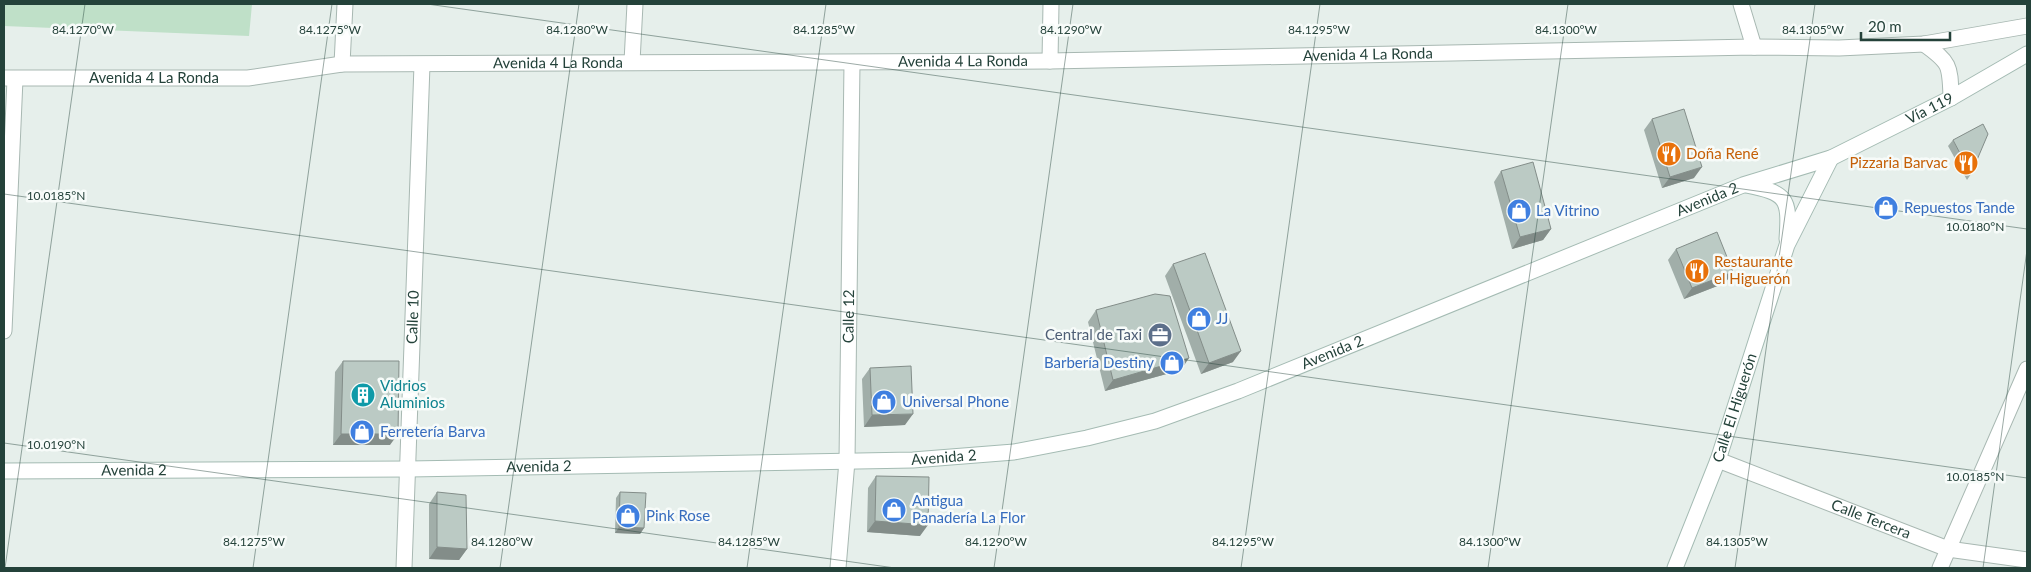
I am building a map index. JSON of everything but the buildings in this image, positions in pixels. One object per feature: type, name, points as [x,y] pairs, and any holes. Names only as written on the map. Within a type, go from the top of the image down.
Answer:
[{"type":"street","points":[[342,64],[345,4]]},
{"type":"street","points":[[632,62],[635,4]]},
{"type":"street","points":[[1050,61],[1051,4]]},
{"type":"street","points":[[1741,4],[1754,47]]},
{"type":"street","name":"Avenida 4 La Ronda","points":[[10,78],[248,78],[342,64],[1050,61],[1754,47],[1839,48],[1924,44],[2027,26]]},
{"type":"street","points":[[1924,44],[1944,60],[1950,72],[1951,98]]},
{"type":"street","name":"Vía 119","points":[[1831,158],[1951,98],[2027,54]]},
{"type":"street","name":"Calle 12","points":[[838,568],[847,461],[852,63]]},
{"type":"street","name":"Calle 10","points":[[404,568],[422,65]]},
{"type":"street","points":[[4,331],[10,78]]},
{"type":"street","name":"Avenida 2","points":[[4,472],[409,469],[913,460],[1014,452],[1087,438],[1155,421],[1238,391],[1743,185],[1831,158]]},
{"type":"street","name":"Calle El Higuerón","points":[[1675,568],[1718,460],[1787,245],[1831,158]]},
{"type":"street","name":"Calle El Higuerón","points":[[1743,185],[1768,189],[1781,196],[1789,212],[1787,245]]},
{"type":"street","points":[[1940,568],[2027,369]]},
{"type":"street","name":"Calle Tercera","points":[[1718,460],[1948,549],[2027,560]]},
{"type":"green space","points":[[4,4],[252,4],[249,36],[4,26]]},
{"type":"place","name":"Doña René","points":[[1669,154]]},
{"type":"place","name":"Pizzaria Barvac","points":[[1966,163]]},
{"type":"place","name":"Repuestos Tande","points":[[1886,208]]},
{"type":"place","name":"La Vitrino","points":[[1519,211]]},
{"type":"place","name":"Restaurante el Higuerón","points":[[1697,271]]},
{"type":"place","name":"JJ","points":[[1199,319]]},
{"type":"place","name":"Central de Taxi","points":[[1160,335]]},
{"type":"place","name":"Barbería Destiny","points":[[1172,363]]},
{"type":"place","name":"Vidrios Aluminios","points":[[363,395]]},
{"type":"place","name":"Universal Phone","points":[[884,402]]},
{"type":"place","name":"Ferretería Barva","points":[[362,432]]},
{"type":"place","name":"Antigua Panadería La Flor","points":[[894,510]]},
{"type":"place","name":"Pink Rose","points":[[628,516]]}]
